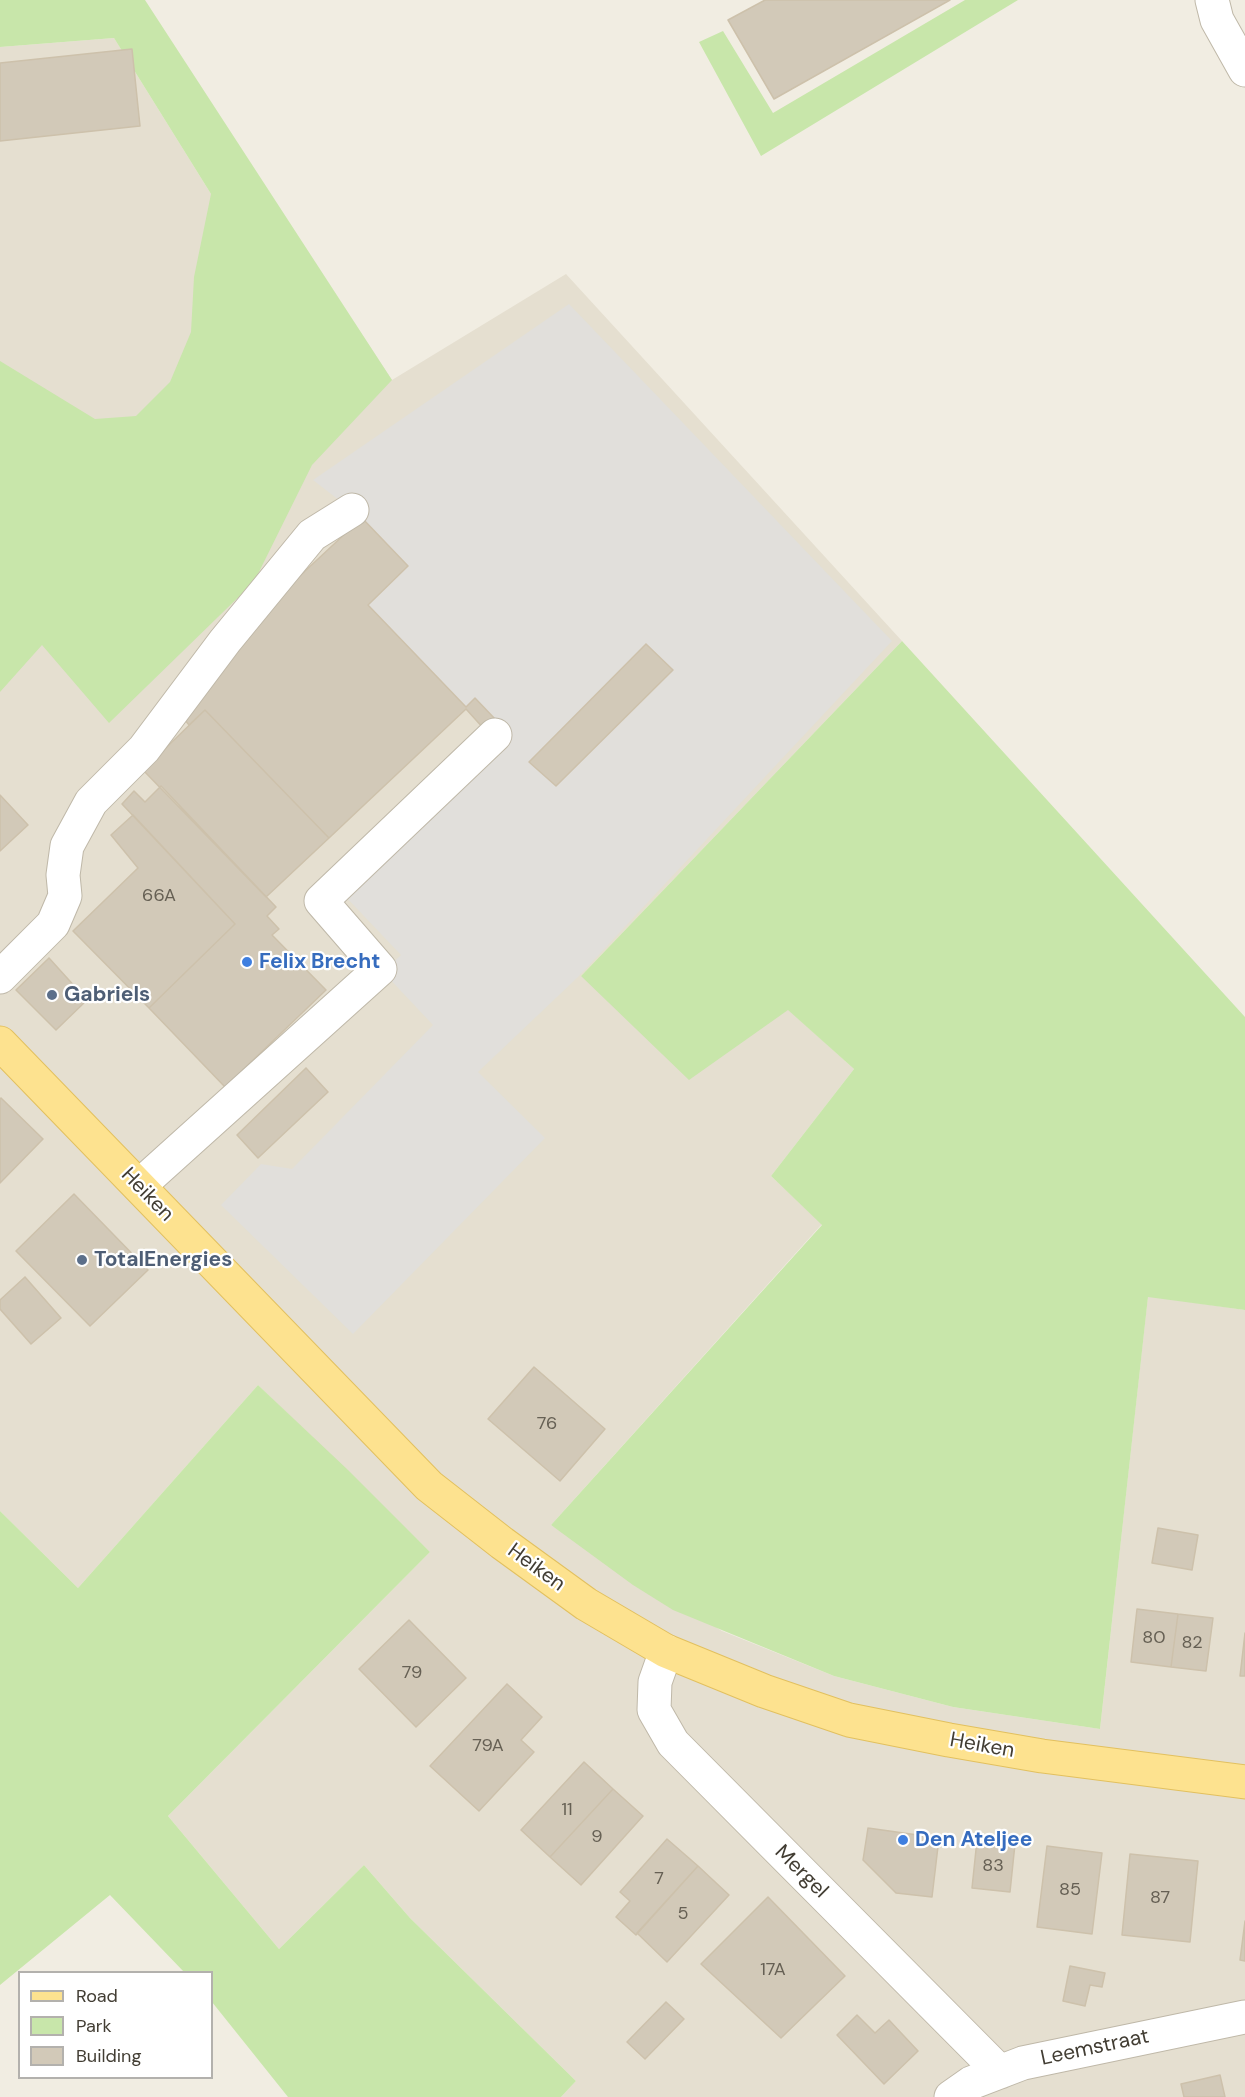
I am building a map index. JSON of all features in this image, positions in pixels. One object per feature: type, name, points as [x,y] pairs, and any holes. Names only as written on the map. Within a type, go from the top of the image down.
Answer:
[{"type":"main road","name":"Heiken","points":[[0,1042],[429,1486],[502,1544],[586,1604],[666,1651],[764,1691],[849,1720],[1042,1756],[1245,1782]]},
{"type":"street","points":[[1212,0],[1217,20],[1245,70]]},
{"type":"street","points":[[0,977],[52,924],[65,896],[63,875],[67,846],[91,802],[144,749],[225,641],[312,535],[352,510]]},
{"type":"street","points":[[139,1186],[380,969],[321,901],[495,735]]},
{"type":"street","name":"Mergel","points":[[666,1651],[655,1682],[654,1710],[672,1743],[1000,2072]]},
{"type":"street","name":"Leemstraat","points":[[951,2097],[971,2083],[1023,2063],[1245,2017]]},
{"type":"shaded area","points":[[114,38],[211,194],[308,253],[392,380],[566,274],[902,641],[581,976],[788,1009],[854,1069],[771,1176],[822,1224],[551,1525],[722,1631],[834,1676],[953,1707],[1100,1729],[1148,1296],[1245,1310],[1245,2097],[561,2097],[576,2081],[410,1918],[364,1865],[279,1949],[168,1816],[430,1552],[258,1385],[78,1588],[0,1511],[0,47]]},
{"type":"shaded area","points":[[569,304],[892,641],[578,977],[478,1072],[545,1138],[353,1334],[221,1205],[261,1164],[292,1169],[433,1025],[383,972],[401,955],[344,895],[505,743],[475,699],[466,709],[368,605],[408,566],[362,518],[313,480]]},
{"type":"green space","points":[[0,0],[145,0],[392,380],[312,465],[254,582],[109,723],[42,645],[0,692],[0,361],[95,419],[136,416],[170,382],[191,332],[194,277],[211,194],[114,38],[0,47]]},
{"type":"green space","points":[[965,0],[1018,0],[761,156],[699,42],[723,31],[773,113]]},
{"type":"green space","points":[[902,641],[1245,1017],[1245,1310],[1148,1297],[1100,1729],[953,1707],[834,1676],[673,1610],[633,1585],[551,1525],[822,1225],[771,1176],[854,1069],[788,1010],[689,1080],[581,976]]},
{"type":"green space","points":[[258,1385],[430,1552],[168,1816],[279,1949],[364,1865],[410,1918],[576,2081],[561,2097],[288,2097],[213,2003],[213,1971],[183,1971],[110,1895],[0,1985],[0,1511],[78,1588]]},
{"type":"building","points":[[765,0],[950,0],[774,99],[728,20]]},
{"type":"building","points":[[132,49],[140,126],[0,141],[0,63]]},
{"type":"building","points":[[362,518],[408,566],[368,605],[466,707],[475,698],[496,720],[485,730],[466,709],[329,838],[205,710],[189,725],[178,711],[289,586]]},
{"type":"building","points":[[646,644],[673,670],[556,786],[529,762]]},
{"type":"building","points":[[205,710],[329,838],[266,897],[143,770]]},
{"type":"building","name":"Felix Brecht","points":[[161,786],[276,907],[267,916],[279,929],[272,935],[326,990],[225,1087],[149,1008],[235,924],[122,804],[134,791],[145,802]]},
{"type":"building","points":[[0,795],[28,825],[0,851]]},
{"type":"building","points":[[133,815],[235,924],[149,1008],[73,931],[138,868],[111,835]]},
{"type":"building","name":"Gabriels","points":[[49,958],[87,1000],[56,1030],[16,990]]},
{"type":"building","points":[[306,1068],[328,1092],[258,1158],[237,1135]]},
{"type":"building","points":[[0,1099],[43,1139],[0,1183]]},
{"type":"building","name":"TotalEnergies","points":[[74,1194],[148,1270],[90,1326],[16,1251]]},
{"type":"building","points":[[25,1277],[61,1318],[31,1344],[0,1309],[0,1300]]},
{"type":"building","points":[[534,1367],[605,1429],[560,1481],[488,1419]]},
{"type":"building","points":[[1158,1528],[1198,1535],[1192,1570],[1152,1563]]},
{"type":"building","points":[[1137,1609],[1178,1614],[1171,1667],[1131,1662]]},
{"type":"building","points":[[1178,1614],[1213,1618],[1206,1671],[1171,1667]]},
{"type":"building","points":[[409,1620],[466,1678],[416,1727],[359,1669]]},
{"type":"building","points":[[1245,1633],[1245,1676],[1240,1676]]},
{"type":"building","points":[[507,1684],[542,1717],[521,1740],[534,1752],[479,1811],[430,1766]]},
{"type":"building","points":[[584,1762],[613,1789],[550,1857],[521,1830]]},
{"type":"building","points":[[613,1789],[643,1816],[581,1885],[550,1857]]},
{"type":"building","points":[[868,1828],[939,1838],[932,1897],[896,1893],[863,1860]]},
{"type":"building","points":[[667,1839],[698,1866],[636,1935],[616,1917],[630,1901],[620,1892]]},
{"type":"building","points":[[977,1840],[1015,1844],[1010,1892],[972,1888]]},
{"type":"building","points":[[1047,1846],[1102,1853],[1092,1934],[1037,1927]]},
{"type":"building","points":[[1130,1854],[1198,1861],[1190,1942],[1122,1935]]},
{"type":"building","points":[[698,1866],[729,1895],[667,1962],[637,1933]]},
{"type":"building","points":[[768,1897],[845,1976],[781,2038],[701,1964]]},
{"type":"building","points":[[1245,1921],[1245,1961],[1240,1960]]},
{"type":"building","points":[[1070,1966],[1105,1973],[1102,1987],[1090,1985],[1085,2006],[1063,2001]]},
{"type":"building","points":[[666,2002],[684,2019],[645,2059],[627,2042]]},
{"type":"building","points":[[857,2015],[875,2033],[889,2020],[918,2051],[884,2084],[837,2035]]},
{"type":"building","points":[[1220,2075],[1225,2097],[1184,2097],[1181,2084]]},
{"type":"place","name":"Felix Brecht","points":[[247,962]]},
{"type":"place","name":"Gabriels","points":[[52,995]]},
{"type":"place","name":"TotalEnergies","points":[[82,1260]]},
{"type":"place","name":"Den Ateljee","points":[[903,1840]]}]
